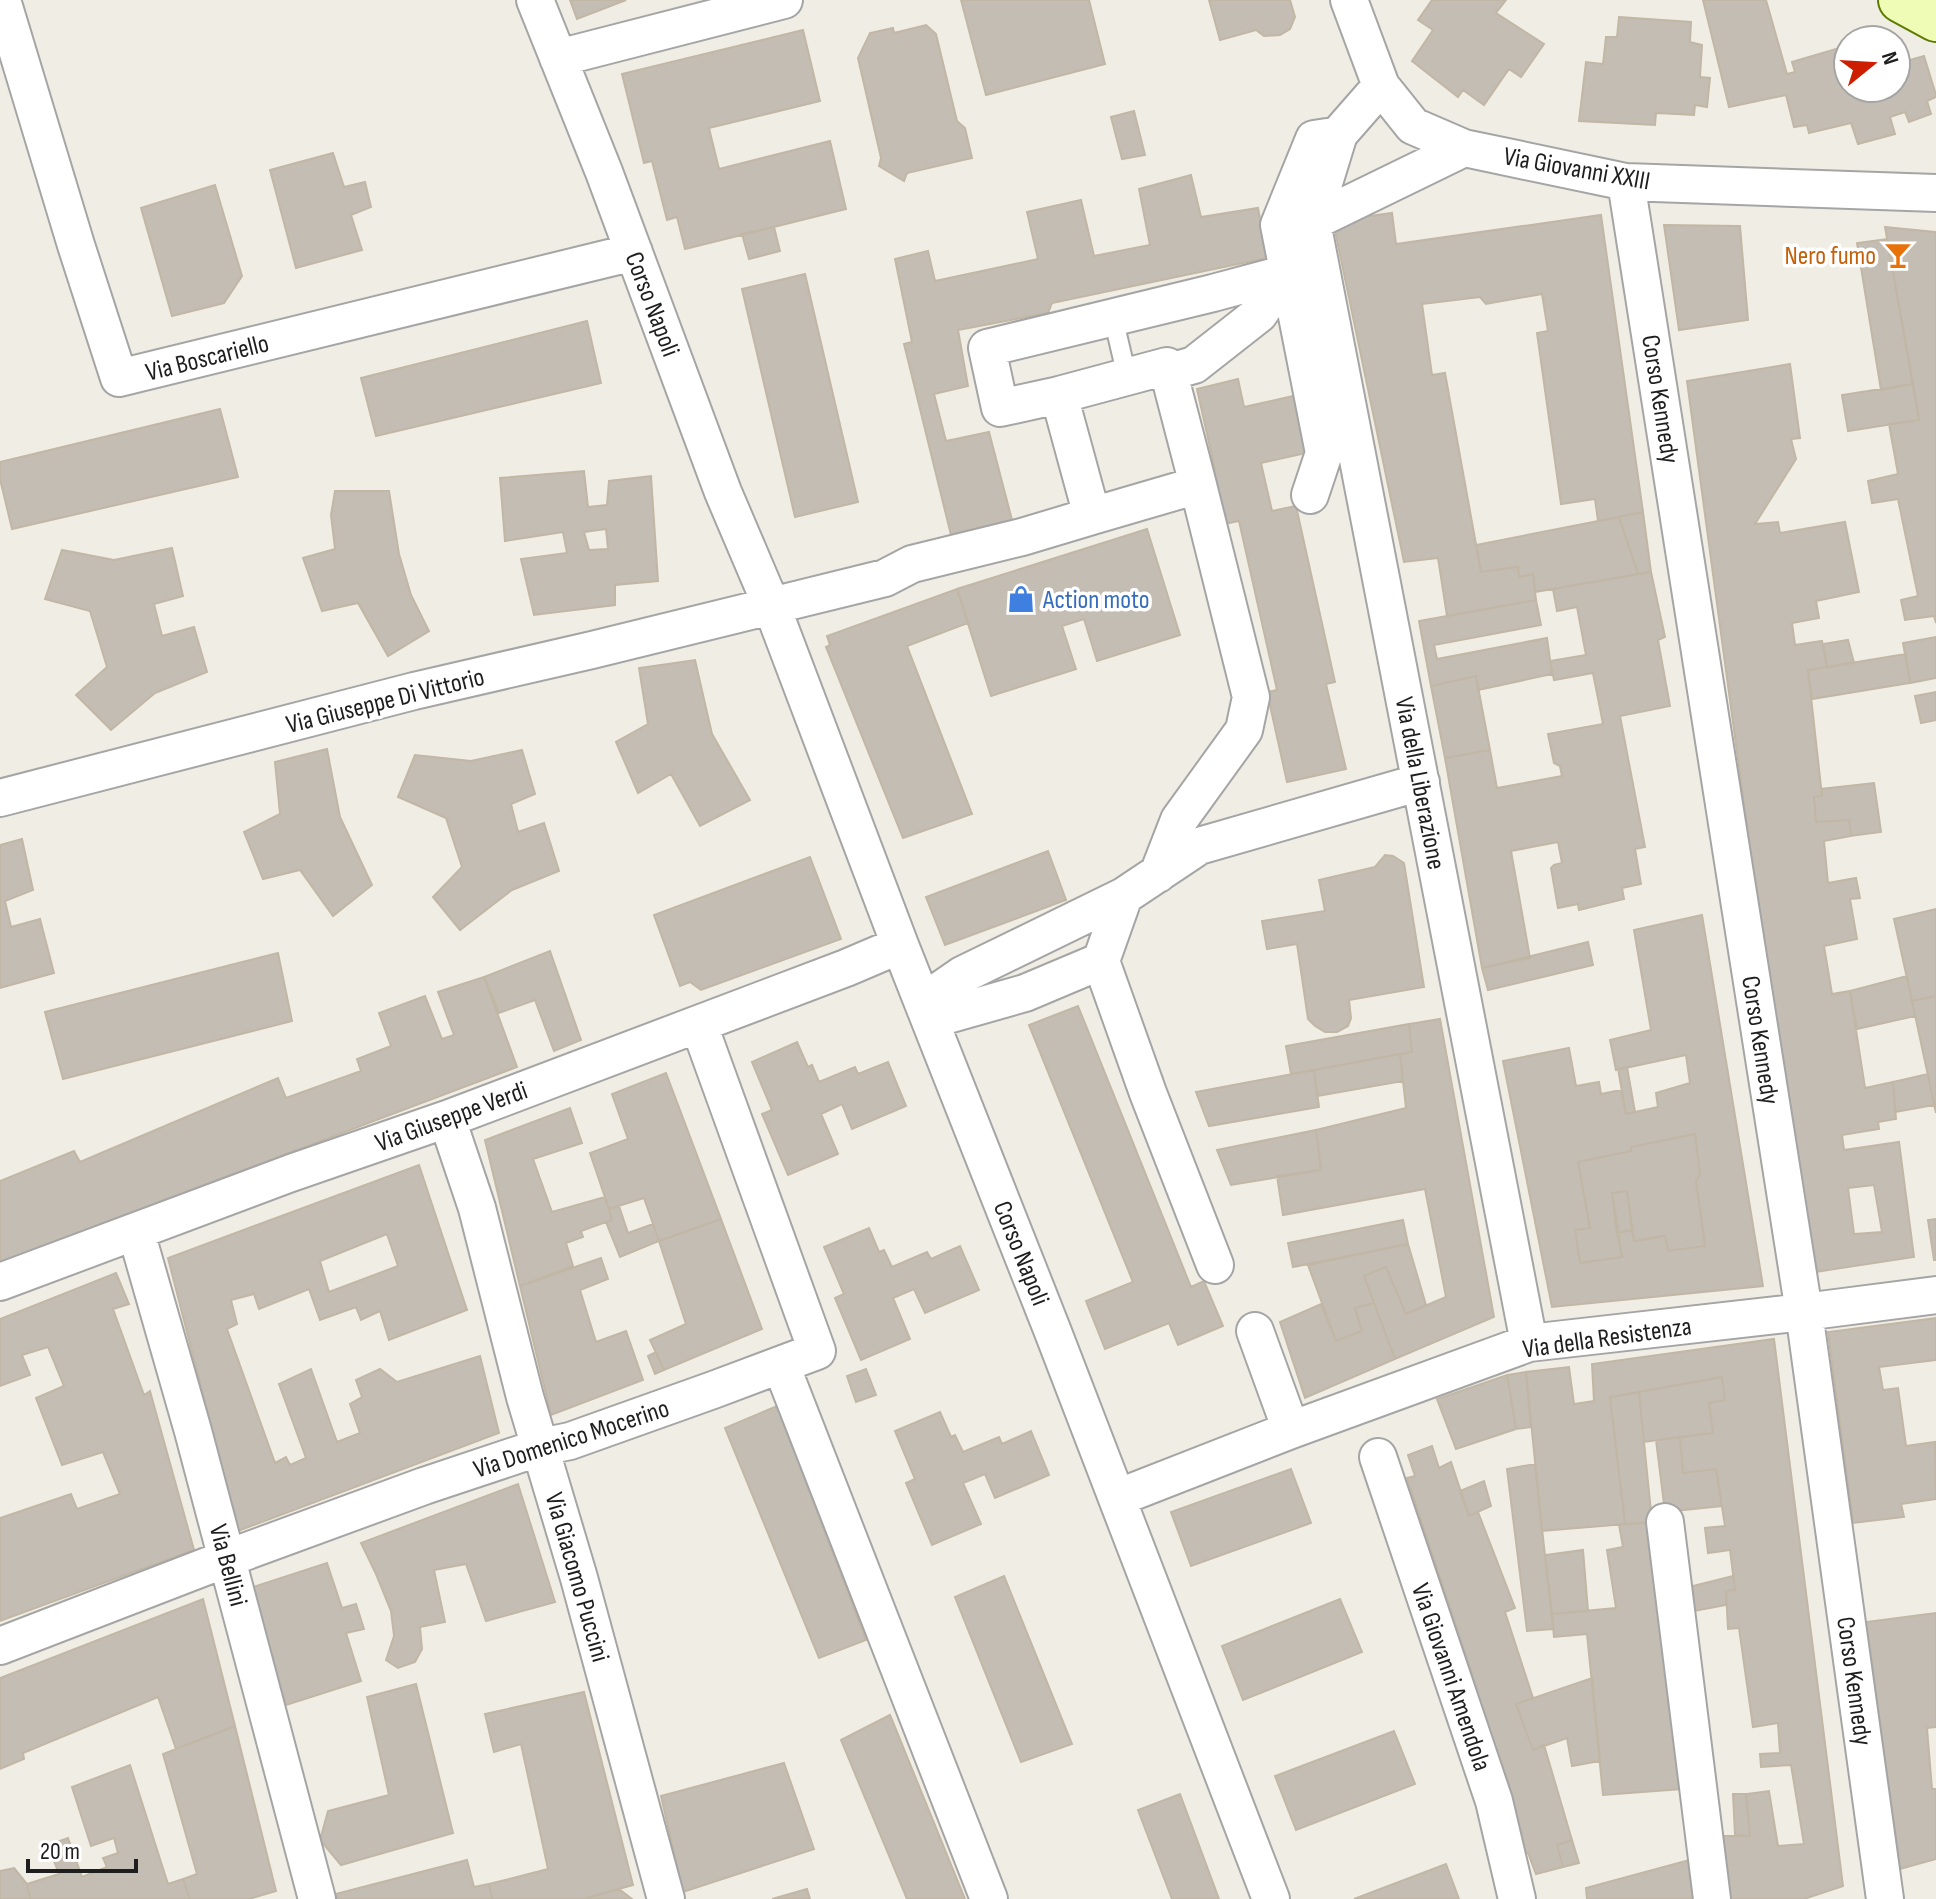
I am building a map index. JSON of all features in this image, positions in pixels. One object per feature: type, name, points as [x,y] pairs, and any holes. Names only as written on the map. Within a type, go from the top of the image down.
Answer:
[{"type":"main road","points":[[1901,0],[1936,19]]},
{"type":"street","name":"Via Boscariello","points":[[2,0],[119,378],[634,252]]},
{"type":"street","name":"Corso Napoli","points":[[535,0],[634,252],[723,492],[772,607],[1271,1899]]},
{"type":"street","points":[[558,58],[723,7],[784,0]]},
{"type":"street","name":"Via Giovanni XXIII","points":[[1349,0],[1381,86],[1413,126],[1464,148],[1626,182],[1936,193]]},
{"type":"street","name":"Via della Liberazione","points":[[1381,86],[1339,134],[1312,222],[1529,1343]]},
{"type":"street","name":"Via della Liberazione","points":[[1310,495],[1324,453],[1279,225],[1314,139],[1339,134]]},
{"type":"street","points":[[1312,222],[1464,148]]},
{"type":"street","name":"Corso Kennedy","points":[[1626,182],[1804,1312],[1885,1899]]},
{"type":"street","points":[[1158,874],[1179,820],[1244,730],[1251,697],[1169,372],[1167,366],[1000,408],[987,348],[1287,273]]},
{"type":"street","points":[[1169,372],[1194,365],[1259,314],[1287,273]]},
{"type":"street","points":[[1059,395],[1092,516]]},
{"type":"street","points":[[772,607],[885,578],[912,564],[1022,537],[1198,485]]},
{"type":"street","name":"Via Giuseppe Di Vittorio","points":[[0,798],[414,691],[772,607]]},
{"type":"street","points":[[926,1011],[962,975],[1124,896],[1199,846],[1421,782]]},
{"type":"street","points":[[1124,896],[1101,961],[1215,1265]]},
{"type":"street","name":"Via Giuseppe Verdi","points":[[0,1282],[699,1025],[900,945]]},
{"type":"street","points":[[926,1011],[1025,993],[1101,961]]},
{"type":"street","name":"Via Domenico Mocerino","points":[[0,1646],[424,1486],[541,1447],[570,1441],[817,1351],[699,1025]]},
{"type":"street","name":"Via Giacomo Puccini","points":[[447,1119],[477,1208],[525,1397],[600,1653],[666,1899]]},
{"type":"street","name":"Via Bellini","points":[[136,1232],[228,1558],[317,1899]]},
{"type":"street","name":"Via della Resistenza","points":[[1117,1498],[1529,1343],[1936,1295]]},
{"type":"street","points":[[1255,1331],[1291,1430]]},
{"type":"street","points":[[781,1365],[989,1899]]},
{"type":"street","name":"Via Giovanni Amendola","points":[[1378,1457],[1494,1801],[1517,1899]]},
{"type":"street","points":[[1665,1522],[1712,1899]]},
{"type":"lane","points":[[1113,317],[1127,377]]},
{"type":"building","points":[[570,0],[626,0],[577,19]]},
{"type":"building","points":[[961,0],[1089,0],[1105,64],[986,95]]},
{"type":"building","points":[[1209,0],[1290,0],[1295,17],[1290,29],[1280,35],[1264,36],[1256,30],[1220,40]]},
{"type":"building","points":[[1432,0],[1506,0],[1496,13],[1544,44],[1521,77],[1509,69],[1484,105],[1463,90],[1458,97],[1412,61],[1433,30],[1418,20]]},
{"type":"building","points":[[1703,0],[1766,0],[1787,74],[1795,72],[1792,62],[1832,50],[1832,104],[1912,104],[1912,59],[1924,56],[1936,95],[1927,101],[1931,114],[1909,122],[1905,112],[1890,117],[1895,134],[1858,144],[1851,123],[1809,133],[1807,125],[1794,127],[1786,95],[1729,107]]},
{"type":"building","points":[[1619,17],[1691,22],[1690,42],[1702,45],[1700,77],[1710,78],[1707,107],[1695,105],[1694,115],[1656,113],[1655,125],[1579,121],[1586,62],[1603,64],[1606,37],[1617,37]]},
{"type":"building","points":[[926,25],[936,34],[957,121],[965,128],[972,158],[907,173],[904,181],[879,166],[881,158],[858,58],[870,33],[893,28],[894,33]]},
{"type":"building","points":[[803,30],[820,101],[709,128],[719,169],[830,141],[846,209],[685,249],[677,217],[667,220],[652,161],[644,163],[622,74]]},
{"type":"building","points":[[1134,111],[1145,155],[1122,159],[1111,117]]},
{"type":"building","points":[[333,153],[344,187],[365,182],[371,207],[351,215],[362,250],[296,268],[270,170]]},
{"type":"building","points":[[1191,175],[1201,217],[1258,208],[1267,258],[1052,303],[1048,313],[958,330],[968,386],[934,394],[946,441],[989,432],[1012,520],[951,535],[904,344],[912,342],[895,259],[928,251],[935,281],[1038,259],[1027,212],[1081,200],[1094,256],[1150,245],[1139,189]]},
{"type":"building","points":[[215,185],[242,276],[224,303],[172,316],[141,208]]},
{"type":"building","points":[[1392,213],[1396,244],[1601,215],[1643,512],[1598,521],[1595,499],[1561,504],[1537,333],[1548,331],[1542,294],[1486,304],[1480,297],[1422,304],[1432,375],[1445,373],[1481,572],[1518,567],[1519,577],[1533,574],[1536,600],[1447,616],[1438,558],[1404,562],[1333,221]]},
{"type":"building","points":[[1664,225],[1740,226],[1748,320],[1679,330]]},
{"type":"building","points":[[774,227],[780,251],[749,259],[742,234]]},
{"type":"building","points":[[1885,227],[1935,232],[1936,236],[1936,623],[1934,616],[1905,620],[1901,600],[1918,596],[1898,499],[1872,503],[1868,481],[1898,474],[1889,424],[1919,420]]},
{"type":"building","points":[[1887,239],[1913,384],[1881,390],[1857,243]]},
{"type":"building","points":[[805,274],[858,502],[795,517],[742,289]]},
{"type":"building","points":[[587,321],[601,383],[376,436],[361,378]]},
{"type":"building","points":[[1790,364],[1800,438],[1791,439],[1796,459],[1755,524],[1778,522],[1780,533],[1845,522],[1859,592],[1816,601],[1819,618],[1792,623],[1795,645],[1822,641],[1827,667],[1808,670],[1822,796],[1814,797],[1816,822],[1849,820],[1851,836],[1824,841],[1828,883],[1856,878],[1860,898],[1850,899],[1857,939],[1824,946],[1832,994],[1850,991],[1865,1088],[1893,1082],[1896,1119],[1878,1122],[1879,1129],[1842,1135],[1844,1150],[1899,1142],[1914,1257],[1815,1272],[1753,871],[1687,381]],"holes":[[[1874,1185],[1882,1232],[1854,1234],[1848,1188]]]},
{"type":"building","points":[[1238,379],[1244,407],[1293,396],[1306,453],[1261,463],[1272,511],[1296,506],[1335,682],[1326,684],[1346,769],[1287,782],[1267,692],[1277,690],[1239,521],[1219,525],[1207,472],[1215,470],[1197,389]]},
{"type":"building","points":[[1913,384],[1919,420],[1848,431],[1842,395]]},
{"type":"building","points":[[220,409],[238,477],[12,529],[0,479],[0,462]]},
{"type":"building","points":[[584,471],[588,507],[607,505],[609,481],[651,476],[658,581],[615,585],[615,605],[534,615],[521,559],[567,553],[563,532],[505,541],[500,478]],"holes":[[[606,529],[608,549],[589,550],[584,532]]]},
{"type":"building","points":[[335,491],[389,491],[399,554],[411,595],[429,631],[388,656],[358,603],[322,611],[303,558],[335,549],[331,515]]},
{"type":"building","points":[[1643,512],[1651,572],[1638,574],[1619,517]]},
{"type":"building","points":[[1619,517],[1638,574],[1535,592],[1533,574],[1519,577],[1518,567],[1481,572],[1476,545]]},
{"type":"building","points":[[1147,529],[1180,635],[1097,661],[1084,619],[1062,626],[1076,669],[991,696],[957,589]]},
{"type":"building","points":[[172,548],[183,596],[154,604],[162,636],[194,627],[207,672],[155,693],[111,730],[76,695],[107,667],[90,611],[45,599],[62,550],[114,560]]},
{"type":"building","points":[[1651,572],[1665,637],[1658,640],[1670,706],[1620,716],[1645,847],[1635,849],[1641,884],[1622,888],[1624,899],[1579,910],[1578,904],[1558,908],[1551,868],[1562,863],[1558,842],[1511,851],[1530,958],[1482,968],[1445,758],[1490,750],[1497,788],[1562,776],[1560,766],[1554,763],[1548,734],[1603,724],[1593,673],[1554,680],[1550,661],[1586,655],[1577,607],[1557,611],[1553,589]]},
{"type":"building","points":[[957,589],[968,623],[907,646],[972,814],[903,838],[826,647],[830,645],[827,636]]},
{"type":"building","points":[[1536,600],[1541,625],[1434,645],[1437,659],[1547,638],[1552,674],[1478,690],[1476,676],[1431,686],[1419,621]]},
{"type":"building","points":[[1936,637],[1936,678],[1910,683],[1903,643]]},
{"type":"building","points":[[1848,640],[1854,663],[1827,667],[1823,644]]},
{"type":"building","points":[[1906,654],[1910,683],[1812,699],[1808,670]]},
{"type":"building","points":[[695,660],[712,734],[750,800],[700,826],[671,774],[638,793],[616,742],[648,724],[639,668]]},
{"type":"building","points":[[1476,676],[1490,750],[1445,758],[1431,686]]},
{"type":"building","points":[[1936,692],[1936,720],[1921,723],[1915,696]]},
{"type":"building","points":[[327,749],[340,817],[372,885],[333,916],[300,870],[263,879],[244,832],[280,814],[275,762]]},
{"type":"building","points":[[522,750],[535,794],[511,804],[518,832],[544,823],[559,871],[512,890],[460,930],[433,897],[462,867],[446,818],[398,797],[415,755],[471,761]]},
{"type":"building","points":[[1874,783],[1881,832],[1851,836],[1849,820],[1816,822],[1814,797],[1822,796],[1821,789]]},
{"type":"building","points":[[22,839],[33,890],[5,901],[11,927],[40,919],[54,973],[0,988],[0,845]]},
{"type":"building","points":[[1048,851],[1066,900],[945,945],[926,897]]},
{"type":"building","points":[[1385,855],[1404,863],[1424,987],[1349,1000],[1351,1018],[1348,1026],[1337,1032],[1325,1032],[1308,1019],[1297,944],[1267,949],[1262,921],[1325,911],[1319,880],[1375,867]]},
{"type":"building","points":[[810,857],[841,939],[701,990],[690,982],[680,986],[654,915]]},
{"type":"building","points":[[1936,909],[1936,996],[1912,1001],[1894,919]]},
{"type":"building","points":[[1702,915],[1763,1286],[1552,1307],[1503,1061],[1569,1048],[1576,1086],[1599,1082],[1601,1094],[1621,1090],[1626,1114],[1658,1107],[1656,1093],[1690,1083],[1686,1055],[1616,1070],[1610,1040],[1651,1030],[1634,930]],"holes":[[[1695,1134],[1700,1174],[1696,1181],[1705,1246],[1668,1251],[1665,1236],[1634,1241],[1632,1230],[1617,1233],[1622,1257],[1580,1263],[1575,1230],[1590,1228],[1578,1162]]]},
{"type":"building","points":[[1588,942],[1593,965],[1488,990],[1482,968]]},
{"type":"building","points":[[550,951],[581,1040],[554,1051],[535,1000],[499,1013],[484,977]]},
{"type":"building","points":[[278,953],[292,1021],[63,1079],[45,1012]]},
{"type":"building","points":[[1907,976],[1915,1016],[1857,1029],[1850,991]]},
{"type":"building","points":[[484,977],[517,1067],[0,1262],[0,1181],[74,1151],[80,1162],[278,1078],[286,1098],[361,1071],[357,1059],[391,1046],[379,1013],[425,996],[442,1039],[454,1035],[438,992]]},
{"type":"building","points":[[1936,996],[1936,1113],[1912,1001]]},
{"type":"building","points":[[1078,1006],[1191,1287],[1204,1281],[1223,1326],[1178,1345],[1169,1323],[1105,1349],[1086,1301],[1133,1282],[1029,1025]]},
{"type":"building","points":[[1440,1019],[1494,1317],[1395,1359],[1364,1276],[1386,1267],[1406,1314],[1446,1297],[1425,1189],[1283,1215],[1277,1176],[1321,1170],[1316,1130],[1406,1108],[1400,1054],[1412,1052],[1409,1024]]},
{"type":"building","points":[[1409,1024],[1412,1052],[1291,1074],[1286,1046]]},
{"type":"building","points":[[797,1042],[808,1067],[812,1065],[819,1082],[855,1067],[858,1074],[888,1062],[906,1106],[852,1129],[842,1104],[821,1114],[838,1154],[788,1175],[762,1114],[772,1110],[752,1062]]},
{"type":"building","points":[[1400,1054],[1403,1081],[1317,1096],[1314,1070]]},
{"type":"building","points":[[1627,1067],[1635,1112],[1626,1114],[1618,1069]]},
{"type":"building","points":[[1314,1070],[1319,1107],[1209,1126],[1196,1092]]},
{"type":"building","points":[[666,1073],[721,1219],[659,1241],[644,1198],[609,1209],[590,1153],[628,1139],[612,1094]]},
{"type":"building","points":[[1928,1074],[1934,1105],[1895,1112],[1893,1082]]},
{"type":"building","points":[[570,1108],[582,1143],[533,1159],[552,1212],[605,1197],[612,1220],[581,1231],[583,1237],[566,1243],[573,1266],[520,1286],[485,1140]]},
{"type":"building","points":[[1316,1130],[1321,1170],[1231,1185],[1217,1150]]},
{"type":"building","points":[[1695,1134],[1700,1174],[1696,1181],[1705,1246],[1668,1251],[1665,1236],[1634,1241],[1627,1191],[1612,1193],[1622,1257],[1580,1263],[1575,1230],[1590,1228],[1578,1162]]},
{"type":"building","points":[[419,1165],[467,1310],[389,1340],[380,1311],[361,1320],[356,1307],[320,1320],[309,1289],[259,1309],[254,1294],[231,1300],[237,1324],[227,1329],[275,1463],[286,1457],[290,1465],[306,1458],[279,1384],[311,1369],[337,1442],[360,1433],[350,1404],[362,1397],[356,1380],[380,1369],[397,1382],[480,1356],[499,1433],[238,1531],[168,1258]],"holes":[[[387,1234],[398,1266],[329,1292],[320,1261]]]},
{"type":"building","points":[[1627,1191],[1632,1230],[1617,1233],[1612,1193]]},
{"type":"building","points":[[619,1206],[628,1233],[653,1224],[659,1241],[620,1257],[606,1222],[612,1220],[609,1209]]},
{"type":"building","points":[[721,1219],[762,1329],[664,1370],[650,1340],[686,1324],[659,1241]]},
{"type":"building","points":[[1936,1219],[1936,1260],[1934,1260],[1928,1220]]},
{"type":"building","points":[[1403,1220],[1408,1244],[1293,1267],[1288,1243]]},
{"type":"building","points":[[869,1228],[879,1252],[884,1250],[892,1267],[927,1252],[931,1259],[960,1246],[979,1290],[925,1313],[914,1289],[893,1298],[910,1339],[861,1360],[835,1298],[844,1294],[824,1247]]},
{"type":"building","points":[[1408,1244],[1426,1305],[1406,1314],[1386,1267],[1364,1276],[1374,1303],[1355,1308],[1362,1331],[1336,1341],[1308,1265]]},
{"type":"building","points":[[601,1258],[608,1279],[580,1290],[596,1342],[626,1331],[643,1380],[551,1415],[520,1286]]},
{"type":"building","points":[[116,1273],[129,1304],[113,1309],[144,1395],[150,1391],[194,1550],[0,1621],[0,1518],[71,1494],[77,1509],[120,1494],[103,1452],[62,1465],[36,1398],[64,1386],[48,1347],[22,1355],[30,1375],[0,1386],[0,1319]]},
{"type":"building","points":[[1374,1303],[1395,1359],[1305,1398],[1280,1322],[1321,1304],[1336,1341],[1362,1331],[1355,1308]]},
{"type":"building","points":[[1936,1318],[1936,1360],[1879,1367],[1883,1390],[1898,1388],[1906,1446],[1935,1442],[1936,1499],[1901,1504],[1904,1517],[1853,1523],[1828,1332]]},
{"type":"building","points":[[1774,1339],[1843,1886],[1804,1899],[1723,1899],[1714,1836],[1750,1836],[1746,1794],[1769,1791],[1778,1846],[1804,1844],[1791,1765],[1761,1767],[1760,1754],[1780,1753],[1778,1723],[1753,1727],[1739,1628],[1728,1629],[1726,1591],[1735,1590],[1730,1550],[1708,1553],[1705,1528],[1725,1526],[1716,1469],[1683,1473],[1680,1437],[1713,1433],[1709,1403],[1725,1400],[1722,1377],[1610,1397],[1625,1524],[1542,1531],[1526,1372],[1569,1367],[1574,1404],[1594,1401],[1592,1364]]},
{"type":"building","points":[[656,1352],[664,1370],[655,1374],[648,1356]]},
{"type":"building","points":[[866,1369],[876,1395],[856,1402],[847,1376]]},
{"type":"building","points":[[1526,1372],[1531,1427],[1516,1429],[1507,1375]]},
{"type":"building","points":[[1507,1375],[1516,1429],[1456,1449],[1437,1399]]},
{"type":"building","points":[[1722,1377],[1725,1400],[1709,1403],[1713,1433],[1644,1442],[1639,1392]]},
{"type":"building","points":[[1639,1392],[1652,1522],[1625,1524],[1610,1397]]},
{"type":"building","points":[[777,1406],[866,1640],[819,1658],[725,1428]]},
{"type":"building","points":[[940,1412],[951,1437],[955,1435],[963,1452],[999,1437],[1002,1444],[1031,1431],[1049,1475],[995,1498],[985,1474],[963,1483],[981,1524],[932,1545],[906,1483],[915,1479],[895,1431]]},
{"type":"building","points":[[1680,1437],[1683,1473],[1716,1469],[1722,1506],[1665,1512],[1656,1440]]},
{"type":"building","points":[[1432,1446],[1439,1468],[1451,1462],[1469,1516],[1478,1512],[1515,1608],[1505,1612],[1533,1698],[1516,1704],[1533,1750],[1544,1745],[1572,1840],[1557,1845],[1563,1867],[1536,1874],[1528,1853],[1524,1853],[1472,1674],[1407,1478],[1415,1476],[1408,1455]]},
{"type":"building","points":[[1535,1464],[1553,1629],[1527,1631],[1507,1469]]},
{"type":"building","points":[[1291,1469],[1311,1523],[1191,1566],[1171,1512]]},
{"type":"building","points":[[1484,1481],[1491,1506],[1469,1516],[1460,1491]]},
{"type":"building","points":[[518,1484],[555,1602],[486,1621],[466,1564],[434,1570],[445,1622],[420,1627],[422,1649],[415,1662],[398,1668],[386,1660],[394,1636],[391,1611],[361,1543]]},
{"type":"building","points":[[1652,1522],[1682,1789],[1603,1795],[1587,1634],[1554,1637],[1552,1614],[1616,1608],[1607,1550],[1623,1547],[1619,1525]]},
{"type":"building","points":[[1583,1550],[1588,1611],[1552,1614],[1545,1555]]},
{"type":"building","points":[[327,1563],[342,1608],[356,1604],[364,1629],[346,1633],[361,1681],[286,1705],[250,1588]]},
{"type":"building","points":[[1004,1576],[1072,1744],[1021,1762],[955,1597]]},
{"type":"building","points":[[1733,1576],[1735,1590],[1726,1591],[1726,1605],[1683,1613],[1681,1589]]},
{"type":"building","points":[[203,1599],[235,1726],[176,1749],[158,1697],[23,1753],[24,1759],[0,1769],[0,1678]]},
{"type":"building","points":[[1340,1599],[1362,1652],[1243,1700],[1222,1646]]},
{"type":"building","points":[[1936,1613],[1936,1727],[1927,1728],[1932,1789],[1936,1789],[1936,1859],[1900,1869],[1866,1622]]},
{"type":"building","points":[[1592,1678],[1600,1761],[1572,1766],[1567,1738],[1533,1750],[1516,1704]]},
{"type":"building","points":[[416,1684],[453,1833],[341,1865],[320,1840],[328,1811],[389,1795],[367,1697]]},
{"type":"building","points":[[584,1692],[633,1885],[583,1899],[492,1899],[489,1884],[548,1869],[521,1744],[494,1752],[485,1714]]},
{"type":"building","points":[[890,1715],[965,1899],[907,1899],[841,1740]]},
{"type":"building","points":[[235,1726],[276,1891],[249,1899],[190,1899],[183,1879],[197,1874],[163,1754]]},
{"type":"building","points":[[1394,1731],[1415,1784],[1296,1830],[1275,1776]]},
{"type":"building","points":[[784,1763],[814,1849],[683,1892],[661,1796]]},
{"type":"building","points":[[130,1765],[168,1884],[183,1879],[190,1899],[30,1899],[27,1884],[59,1874],[48,1845],[68,1838],[82,1877],[107,1867],[103,1858],[118,1853],[114,1838],[91,1846],[72,1787]]},
{"type":"building","points":[[1180,1794],[1219,1899],[1172,1899],[1138,1810]]},
{"type":"building","points":[[1733,1794],[1746,1794],[1750,1836],[1735,1835]]},
{"type":"building","points":[[1572,1840],[1579,1863],[1563,1867],[1557,1845]]},
{"type":"building","points":[[1693,1859],[1697,1899],[1587,1899],[1586,1888]]},
{"type":"building","points":[[467,1860],[474,1887],[489,1884],[492,1899],[338,1899],[336,1894]]},
{"type":"building","points":[[1446,1864],[1459,1899],[1354,1899]]},
{"type":"building","points":[[14,1868],[27,1884],[30,1899],[0,1899],[0,1871]]},
{"type":"building","points":[[619,1889],[632,1899],[583,1899]]},
{"type":"building","points":[[807,1889],[810,1899],[772,1899]]},
{"type":"place","name":"Nero fumo","points":[[1898,255]]},
{"type":"place","name":"Action moto","points":[[1021,599]]}]
